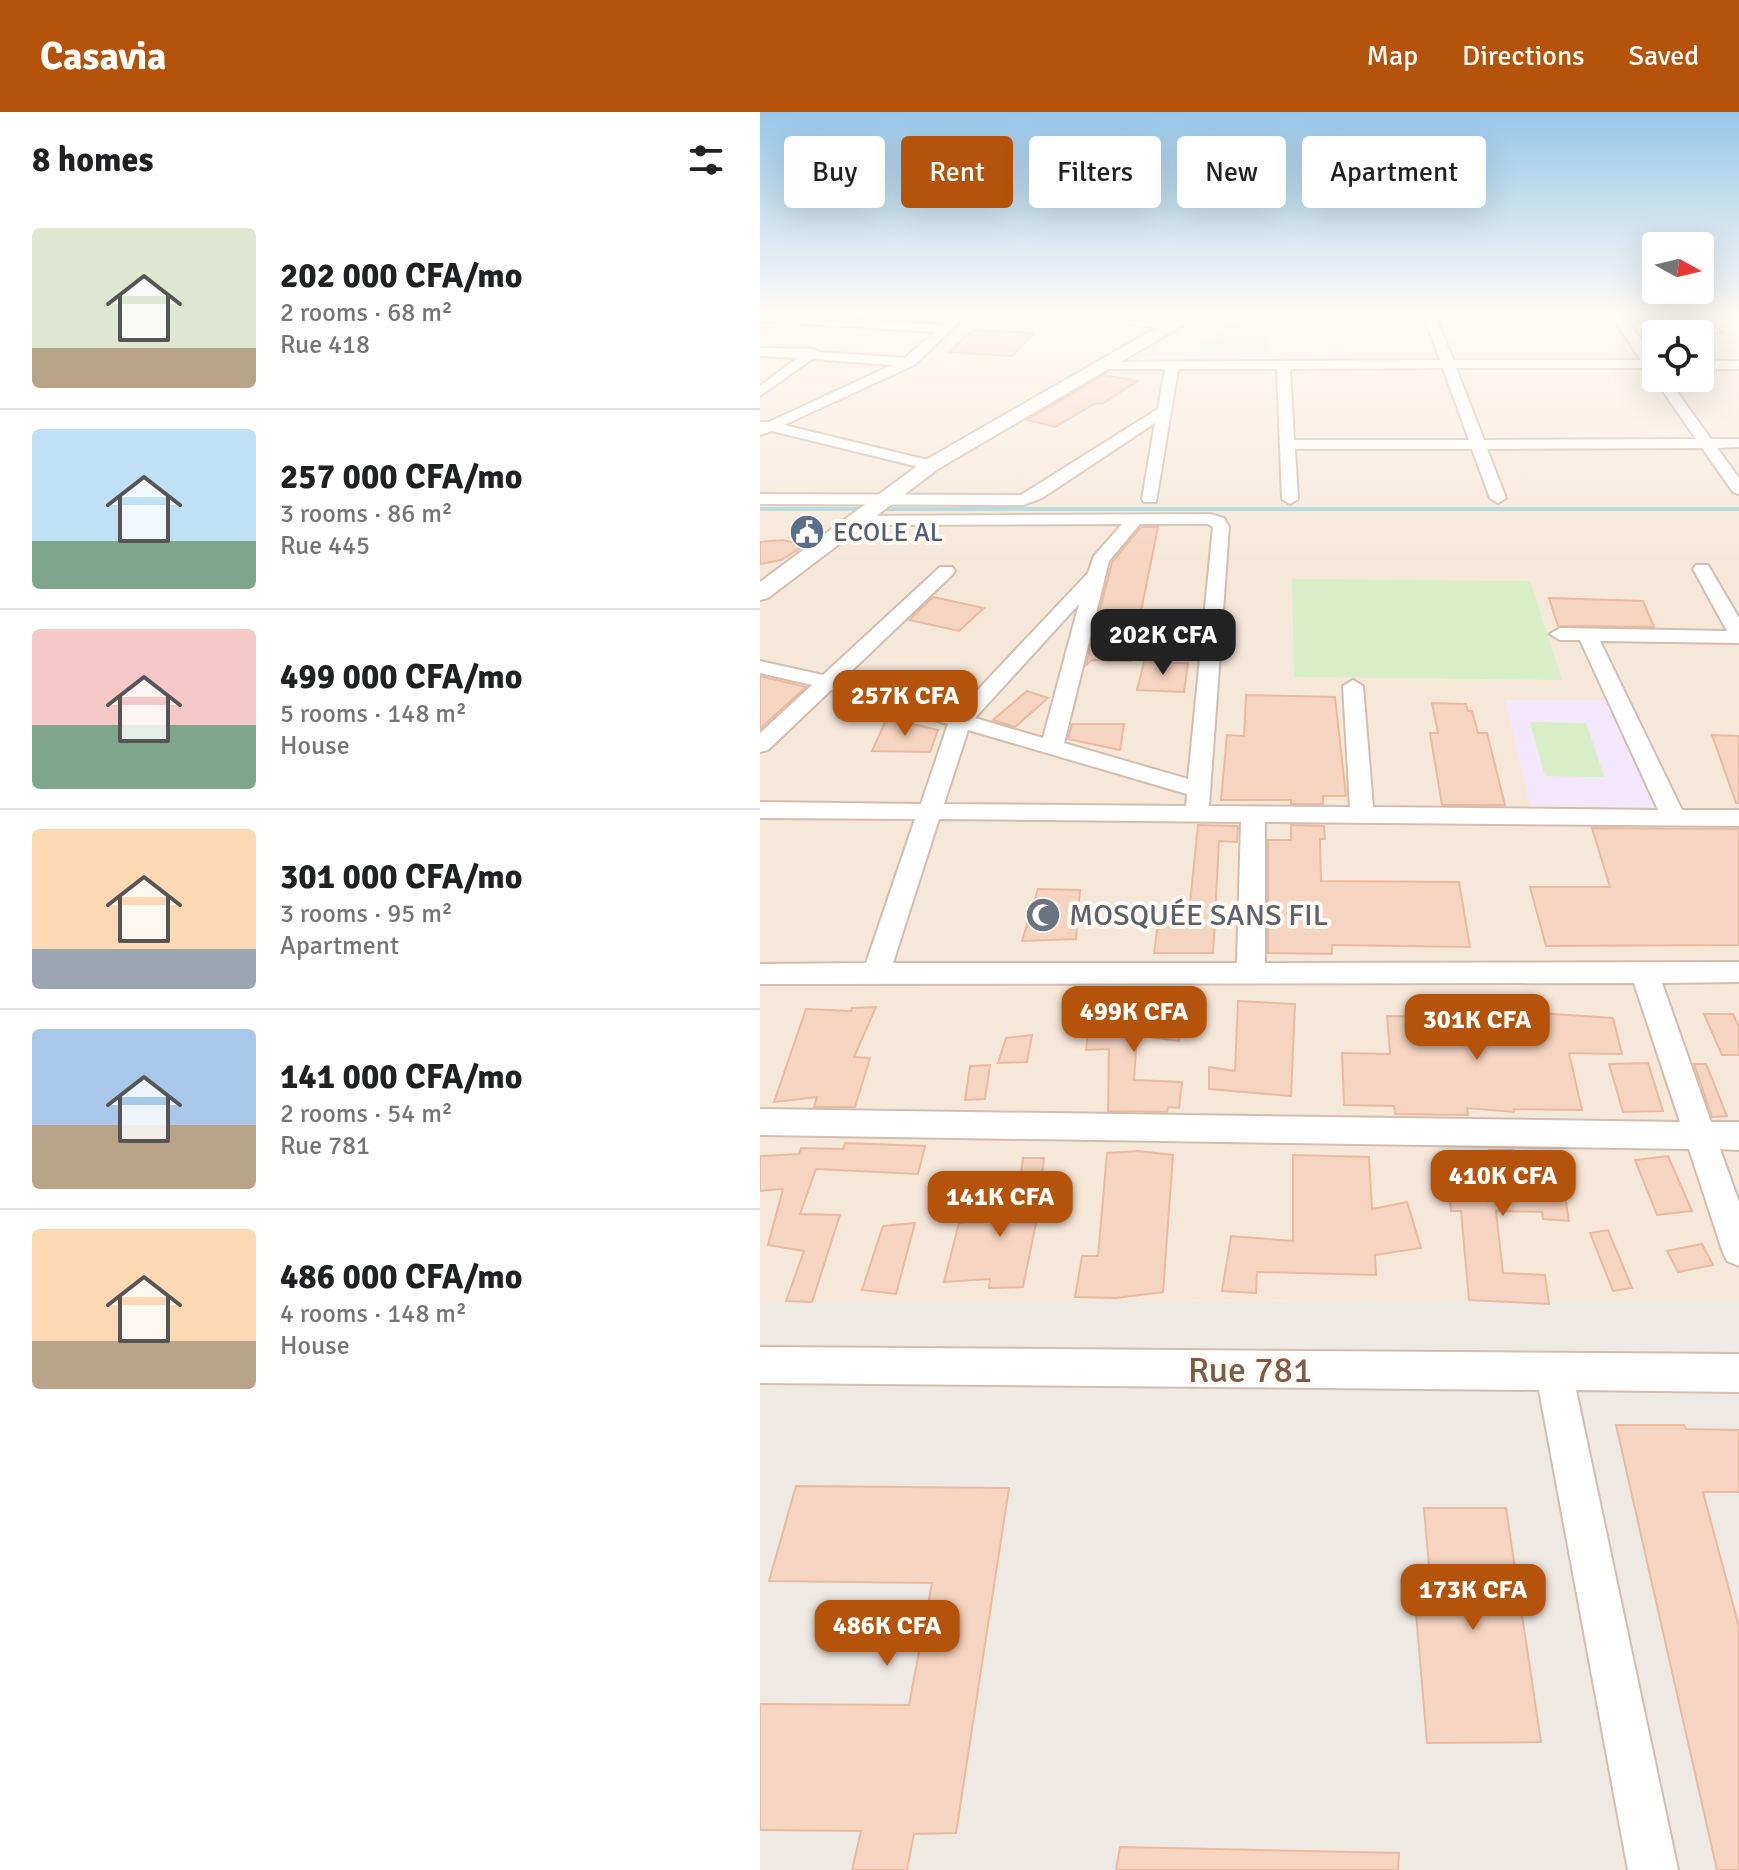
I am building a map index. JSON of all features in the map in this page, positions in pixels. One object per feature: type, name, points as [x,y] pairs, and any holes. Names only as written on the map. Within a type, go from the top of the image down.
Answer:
[{"type":"street","points":[[763,427],[833,396]]},
{"type":"street","points":[[760,593],[931,465],[1048,396]]},
{"type":"street","points":[[1150,499],[1167,396]]},
{"type":"street","points":[[1285,396],[1290,499]]},
{"type":"street","points":[[1460,396],[1498,498]]},
{"type":"street","points":[[1673,396],[1739,489]]},
{"type":"street","points":[[869,511],[1023,500],[1036,495],[1165,410]]},
{"type":"street","points":[[763,427],[931,465]]},
{"type":"street","points":[[1287,445],[1739,443]]},
{"type":"street","points":[[760,499],[869,511],[1210,519],[1218,522],[1221,527],[1199,802]]},
{"type":"street","points":[[1052,747],[1100,560],[1136,519]]},
{"type":"street","points":[[1560,634],[1739,636],[1702,569]]},
{"type":"street","points":[[760,745],[946,571]]},
{"type":"street","points":[[876,973],[960,721],[1096,575]]},
{"type":"street","points":[[1588,636],[1674,818]]},
{"type":"street","points":[[760,667],[827,682],[1052,747],[1199,802],[1253,814],[1739,818]]},
{"type":"street","points":[[1353,686],[1362,815]]},
{"type":"street","points":[[760,810],[930,811],[1199,802]]},
{"type":"street","points":[[1251,973],[1253,814]]},
{"type":"street","points":[[1644,972],[1739,1250]]},
{"type":"street","points":[[760,974],[1739,972]]},
{"type":"street","points":[[760,1122],[1739,1136]]},
{"type":"street","name":"Rue 781","points":[[760,1365],[1739,1373]]},
{"type":"street","points":[[1554,1372],[1653,1870]]},
{"type":"shaded area","points":[[760,396],[1739,396],[1739,1300],[760,1301]]},
{"type":"shaded area","points":[[1505,700],[1613,700],[1657,808],[1530,806]]},
{"type":"shaded area","points":[[1739,1300],[1739,1870],[760,1870],[760,1301]]},
{"type":"green space","points":[[1292,579],[1530,581],[1562,680],[1294,677]]},
{"type":"green space","points":[[1530,722],[1586,723],[1604,777],[1545,776]]},
{"type":"building","points":[[1068,396],[1114,396],[1055,427],[1027,420]]},
{"type":"building","points":[[1141,527],[1158,527],[1131,661],[1092,660],[1086,665],[1112,562]]},
{"type":"building","points":[[782,540],[805,545],[781,560],[760,564],[760,542]]},
{"type":"building","points":[[933,597],[984,608],[959,631],[909,620]]},
{"type":"building","points":[[1549,598],[1643,601],[1654,627],[1558,626]]},
{"type":"building","points":[[1144,662],[1188,663],[1184,692],[1137,690]]},
{"type":"building","points":[[760,676],[806,687],[760,729]]},
{"type":"building","points":[[1027,691],[1048,698],[1015,727],[993,720]]},
{"type":"building","points":[[1246,695],[1335,697],[1346,796],[1323,796],[1323,804],[1291,804],[1291,800],[1221,800],[1227,735],[1244,736]]},
{"type":"building","points":[[1432,703],[1466,704],[1468,711],[1472,711],[1478,733],[1487,733],[1505,805],[1442,805],[1430,733],[1438,733]]},
{"type":"building","points":[[887,718],[938,730],[930,752],[872,751]]},
{"type":"building","points":[[1072,724],[1124,724],[1120,750],[1068,739]]},
{"type":"building","points":[[1712,735],[1739,736],[1739,803],[1736,803]]},
{"type":"building","points":[[1198,825],[1238,826],[1237,842],[1219,841],[1213,953],[1154,953],[1158,924],[1188,923]]},
{"type":"building","points":[[1291,825],[1324,826],[1325,839],[1320,839],[1321,881],[1459,882],[1470,947],[1332,945],[1332,954],[1268,953],[1268,840],[1291,840]]},
{"type":"building","points":[[1592,828],[1739,829],[1739,945],[1546,946],[1530,887],[1610,887]]},
{"type":"building","points":[[1038,889],[1080,890],[1076,939],[1022,941]]},
{"type":"building","points":[[1238,1001],[1295,1004],[1291,1096],[1209,1089],[1209,1067],[1235,1071]]},
{"type":"building","points":[[1091,1006],[1182,1007],[1179,1041],[1137,1035],[1134,1080],[1182,1082],[1179,1108],[1168,1107],[1167,1112],[1108,1111],[1109,1049],[1086,1050]]},
{"type":"building","points":[[876,1007],[854,1057],[870,1058],[855,1107],[814,1107],[817,1097],[774,1102],[806,1009],[851,1011],[852,1008]]},
{"type":"building","points":[[1453,1010],[1613,1018],[1622,1054],[1569,1053],[1582,1110],[1514,1109],[1514,1112],[1467,1108],[1468,1115],[1395,1114],[1394,1106],[1344,1105],[1342,1053],[1390,1054],[1387,1016],[1455,1017]]},
{"type":"building","points":[[1704,1014],[1733,1014],[1739,1027],[1739,1055],[1722,1055]]},
{"type":"building","points":[[1032,1035],[1027,1062],[998,1063],[1006,1038]]},
{"type":"building","points":[[1648,1063],[1663,1111],[1623,1112],[1609,1064]]},
{"type":"building","points":[[1694,1064],[1706,1064],[1727,1116],[1712,1117]]},
{"type":"building","points":[[990,1065],[985,1099],[965,1100],[970,1066]]},
{"type":"building","points":[[845,1143],[925,1146],[918,1174],[816,1169],[800,1214],[840,1215],[812,1302],[786,1301],[804,1251],[768,1245],[783,1189],[760,1191],[760,1156],[799,1154],[801,1148],[843,1149]]},
{"type":"building","points":[[1489,1150],[1513,1150],[1514,1157],[1559,1158],[1569,1221],[1543,1219],[1542,1212],[1496,1211],[1503,1273],[1545,1275],[1549,1304],[1469,1300],[1461,1211],[1451,1211],[1446,1159],[1491,1161]]},
{"type":"building","points":[[1138,1151],[1173,1155],[1163,1292],[1116,1298],[1075,1297],[1082,1256],[1098,1256],[1107,1153]]},
{"type":"building","points":[[1293,1155],[1369,1157],[1372,1209],[1407,1202],[1421,1248],[1375,1255],[1376,1275],[1257,1272],[1256,1293],[1222,1291],[1231,1236],[1293,1241]]},
{"type":"building","points":[[1668,1156],[1692,1211],[1657,1215],[1635,1160]]},
{"type":"building","points":[[1023,1158],[1044,1158],[1037,1218],[1023,1287],[989,1288],[990,1279],[944,1282],[959,1223],[1015,1217]]},
{"type":"building","points":[[915,1223],[896,1294],[862,1290],[883,1226]]},
{"type":"building","points":[[1608,1230],[1632,1288],[1613,1291],[1590,1233]]},
{"type":"building","points":[[1702,1244],[1713,1265],[1678,1272],[1667,1251]]},
{"type":"building","points":[[1616,1425],[1684,1425],[1686,1429],[1739,1430],[1739,1492],[1703,1492],[1739,1627],[1739,1870],[1717,1870]]},
{"type":"building","points":[[796,1486],[1009,1488],[956,1833],[914,1834],[907,1870],[852,1870],[861,1831],[760,1830],[760,1704],[909,1705],[932,1583],[769,1581]]},
{"type":"building","points":[[1424,1508],[1506,1508],[1541,1742],[1427,1743],[1413,1578],[1430,1578]]},
{"type":"building","points":[[1120,1847],[1399,1853],[1398,1870],[1116,1870]]},
{"type":"waterway","points":[[760,509],[865,509]]},
{"type":"waterway","points":[[877,509],[1739,509]]},
{"type":"place","name":"ECOLE AL","points":[[807,532]]},
{"type":"place","name":"MOSQUÉE SANS FIL","points":[[1043,915]]}]
